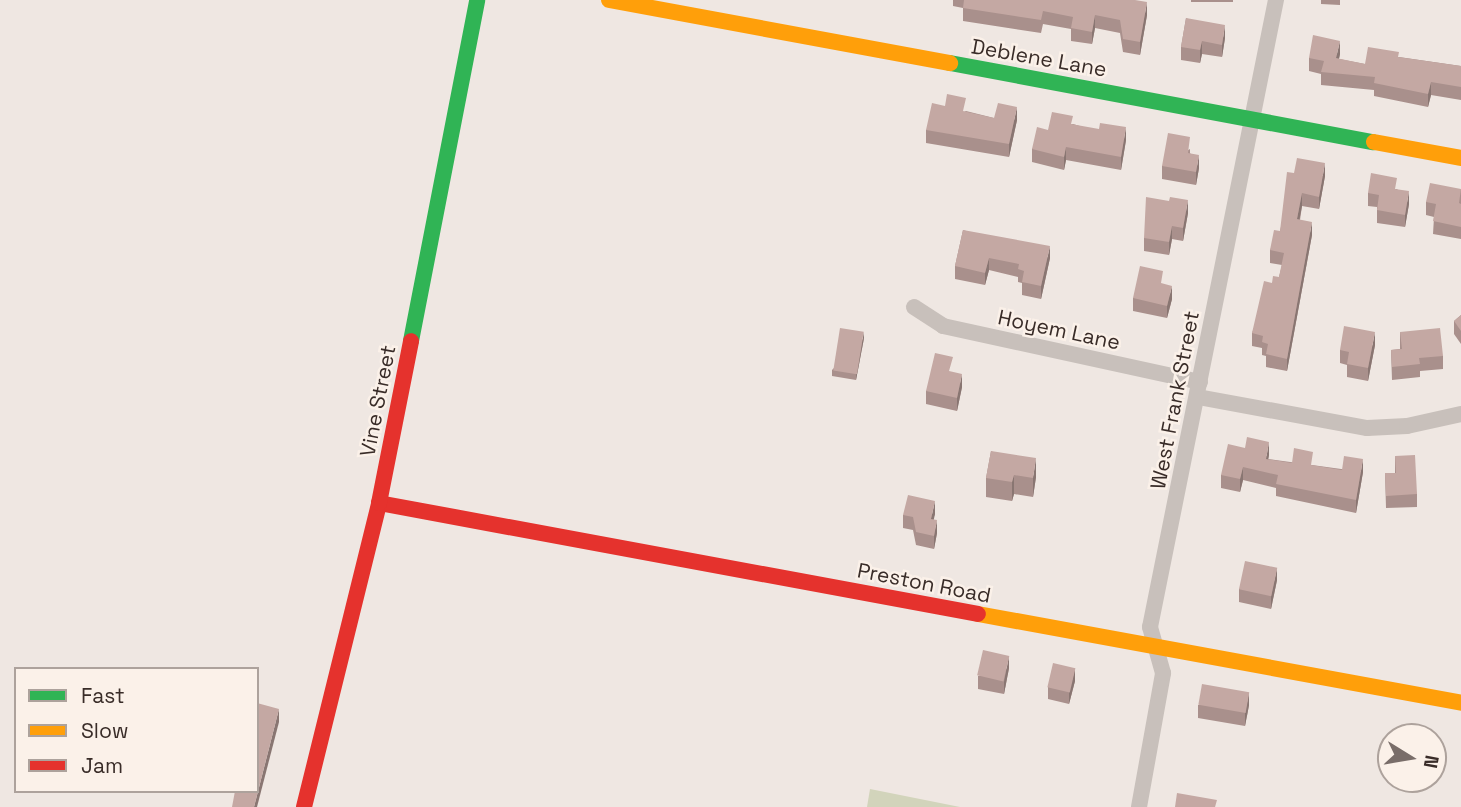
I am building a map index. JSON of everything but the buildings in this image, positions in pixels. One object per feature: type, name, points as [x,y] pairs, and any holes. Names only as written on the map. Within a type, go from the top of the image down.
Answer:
[{"type":"street","name":"Vine Street","points":[[304,807],[379,503],[478,0]]},
{"type":"street","name":"Deblene Lane","points":[[609,0],[1461,158]]},
{"type":"street","name":"West Frank Street","points":[[1139,807],[1163,673],[1150,626],[1276,0]]},
{"type":"street","name":"Hoyem Lane","points":[[914,307],[943,326],[1199,390],[1367,428],[1407,426],[1461,414]]},
{"type":"street","name":"Preston Road","points":[[379,503],[1461,703]]},
{"type":"green space","points":[[870,789],[960,807],[867,807]]},
{"type":"traffic: fast","points":[[411,341],[477,0]]},
{"type":"traffic: fast","points":[[950,63],[1374,142]]},
{"type":"traffic: slow","points":[[609,0],[950,63]]},
{"type":"traffic: slow","points":[[1374,142],[1461,158]]},
{"type":"traffic: slow","points":[[978,614],[1461,703]]},
{"type":"traffic: jam","points":[[304,807],[379,503],[411,341]]},
{"type":"traffic: jam","points":[[379,503],[978,614]]}]
